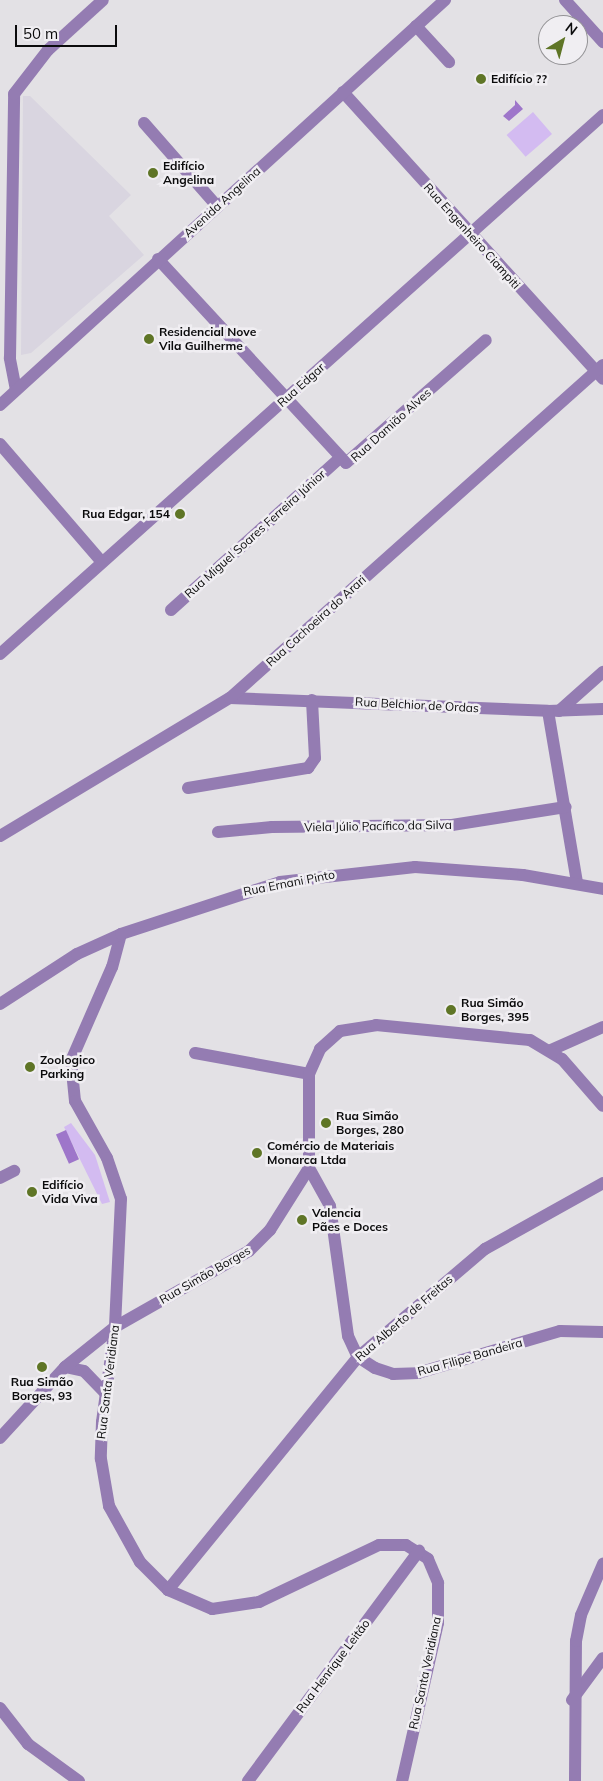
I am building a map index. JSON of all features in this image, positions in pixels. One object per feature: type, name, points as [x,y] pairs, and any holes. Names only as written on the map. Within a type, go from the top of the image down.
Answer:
[{"type":"street","points":[[16,390],[10,358],[14,94],[42,56],[103,0]]},
{"type":"street","name":"Avenida Angelina","points":[[0,405],[158,259],[445,0]]},
{"type":"street","points":[[566,0],[603,42]]},
{"type":"street","points":[[416,26],[449,62]]},
{"type":"street","name":"Rua Engenheiro Ciampiti","points":[[343,92],[470,234],[601,372]]},
{"type":"street","name":"Rua Edgar","points":[[0,654],[603,115]]},
{"type":"street","points":[[144,123],[217,206]]},
{"type":"street","name":"Rua Damião Alves","points":[[158,259],[340,458],[350,461],[486,340]]},
{"type":"street","name":"Rua Cachoeira do Arari","points":[[0,836],[230,698],[601,372]]},
{"type":"street","points":[[0,444],[102,562]]},
{"type":"street","name":"Rua Miguel Soares Ferreira Júnior","points":[[172,610],[340,458]]},
{"type":"street","points":[[577,882],[554,711],[603,672]]},
{"type":"street","name":"Rua Belchior de Ordas","points":[[230,698],[554,711],[603,709]]},
{"type":"street","points":[[188,788],[308,768],[315,758],[312,700]]},
{"type":"street","name":"Viela Júlio Pacífico da Silva","points":[[218,832],[272,827],[452,825],[566,808]]},
{"type":"street","name":"Rua Ernani Pinto","points":[[0,1004],[78,954],[121,934],[242,892],[330,873],[415,867],[577,882],[603,889]]},
{"type":"street","name":"Rua Santa Veridiana","points":[[121,934],[112,967],[70,1061],[75,1101],[107,1158],[121,1198],[115,1327],[104,1392],[101,1460],[109,1506],[140,1562],[168,1590],[200,1607],[234,1609],[277,1595],[379,1545],[392,1542],[419,1551],[438,1583],[438,1623],[402,1781]]},
{"type":"street","name":"Rua Simão Borges","points":[[0,1438],[65,1367],[115,1327],[257,1245],[284,1213],[309,1168],[310,1074],[330,1038],[362,1026],[476,1033],[530,1040],[551,1050],[603,1106]]},
{"type":"street","points":[[551,1050],[603,1027]]},
{"type":"street","points":[[195,1053],[310,1074]]},
{"type":"street","points":[[309,1168],[330,1206],[345,1327],[358,1357]]},
{"type":"street","points":[[0,1178],[14,1171]]},
{"type":"street","name":"Rua Alberto de Freitas","points":[[168,1590],[358,1357],[485,1249],[603,1183]]},
{"type":"street","name":"Rua Filipe Bandeira","points":[[358,1357],[375,1368],[403,1374],[560,1331],[603,1332]]},
{"type":"street","points":[[65,1367],[84,1371],[104,1392]]},
{"type":"street","name":"Rua Henrique Leitão","points":[[246,1780],[419,1551]]},
{"type":"street","points":[[575,1781],[572,1700],[581,1615],[603,1564]]},
{"type":"street","points":[[572,1700],[603,1658]]},
{"type":"street","points":[[0,1708],[28,1744],[79,1781]]},
{"type":"shaded area","points":[[23,96],[30,96],[131,195],[109,216],[144,255],[31,353],[21,355]]},
{"type":"shaded area","points":[[515,100],[523,109],[509,121],[503,116],[515,105]]},
{"type":"shaded area","points":[[533,112],[552,134],[526,157],[507,135]]},
{"type":"shaded area","points":[[71,1123],[95,1155],[110,1202],[102,1204],[64,1127]]},
{"type":"shaded area","points":[[66,1130],[79,1159],[69,1164],[56,1134]]},
{"type":"place","name":"Edifício ??","points":[[481,79]]},
{"type":"place","name":"Edifício Angelina","points":[[153,173]]},
{"type":"place","name":"Residencial Nove Vila Guilherme","points":[[149,339]]},
{"type":"place","name":"Rua Edgar, 154","points":[[180,514]]},
{"type":"place","name":"Rua Simão Borges, 395","points":[[451,1010]]},
{"type":"place","name":"Zoologico Parking","points":[[30,1067]]},
{"type":"place","name":"Rua Simão Borges, 280","points":[[326,1123]]},
{"type":"place","name":"Comércio de Materiais Monarca Ltda","points":[[257,1153]]},
{"type":"place","name":"Edifício Vida Viva","points":[[32,1192]]},
{"type":"place","name":"Valencia Pães e Doces","points":[[302,1220]]},
{"type":"place","name":"Rua Simão Borges, 93","points":[[42,1367]]}]
